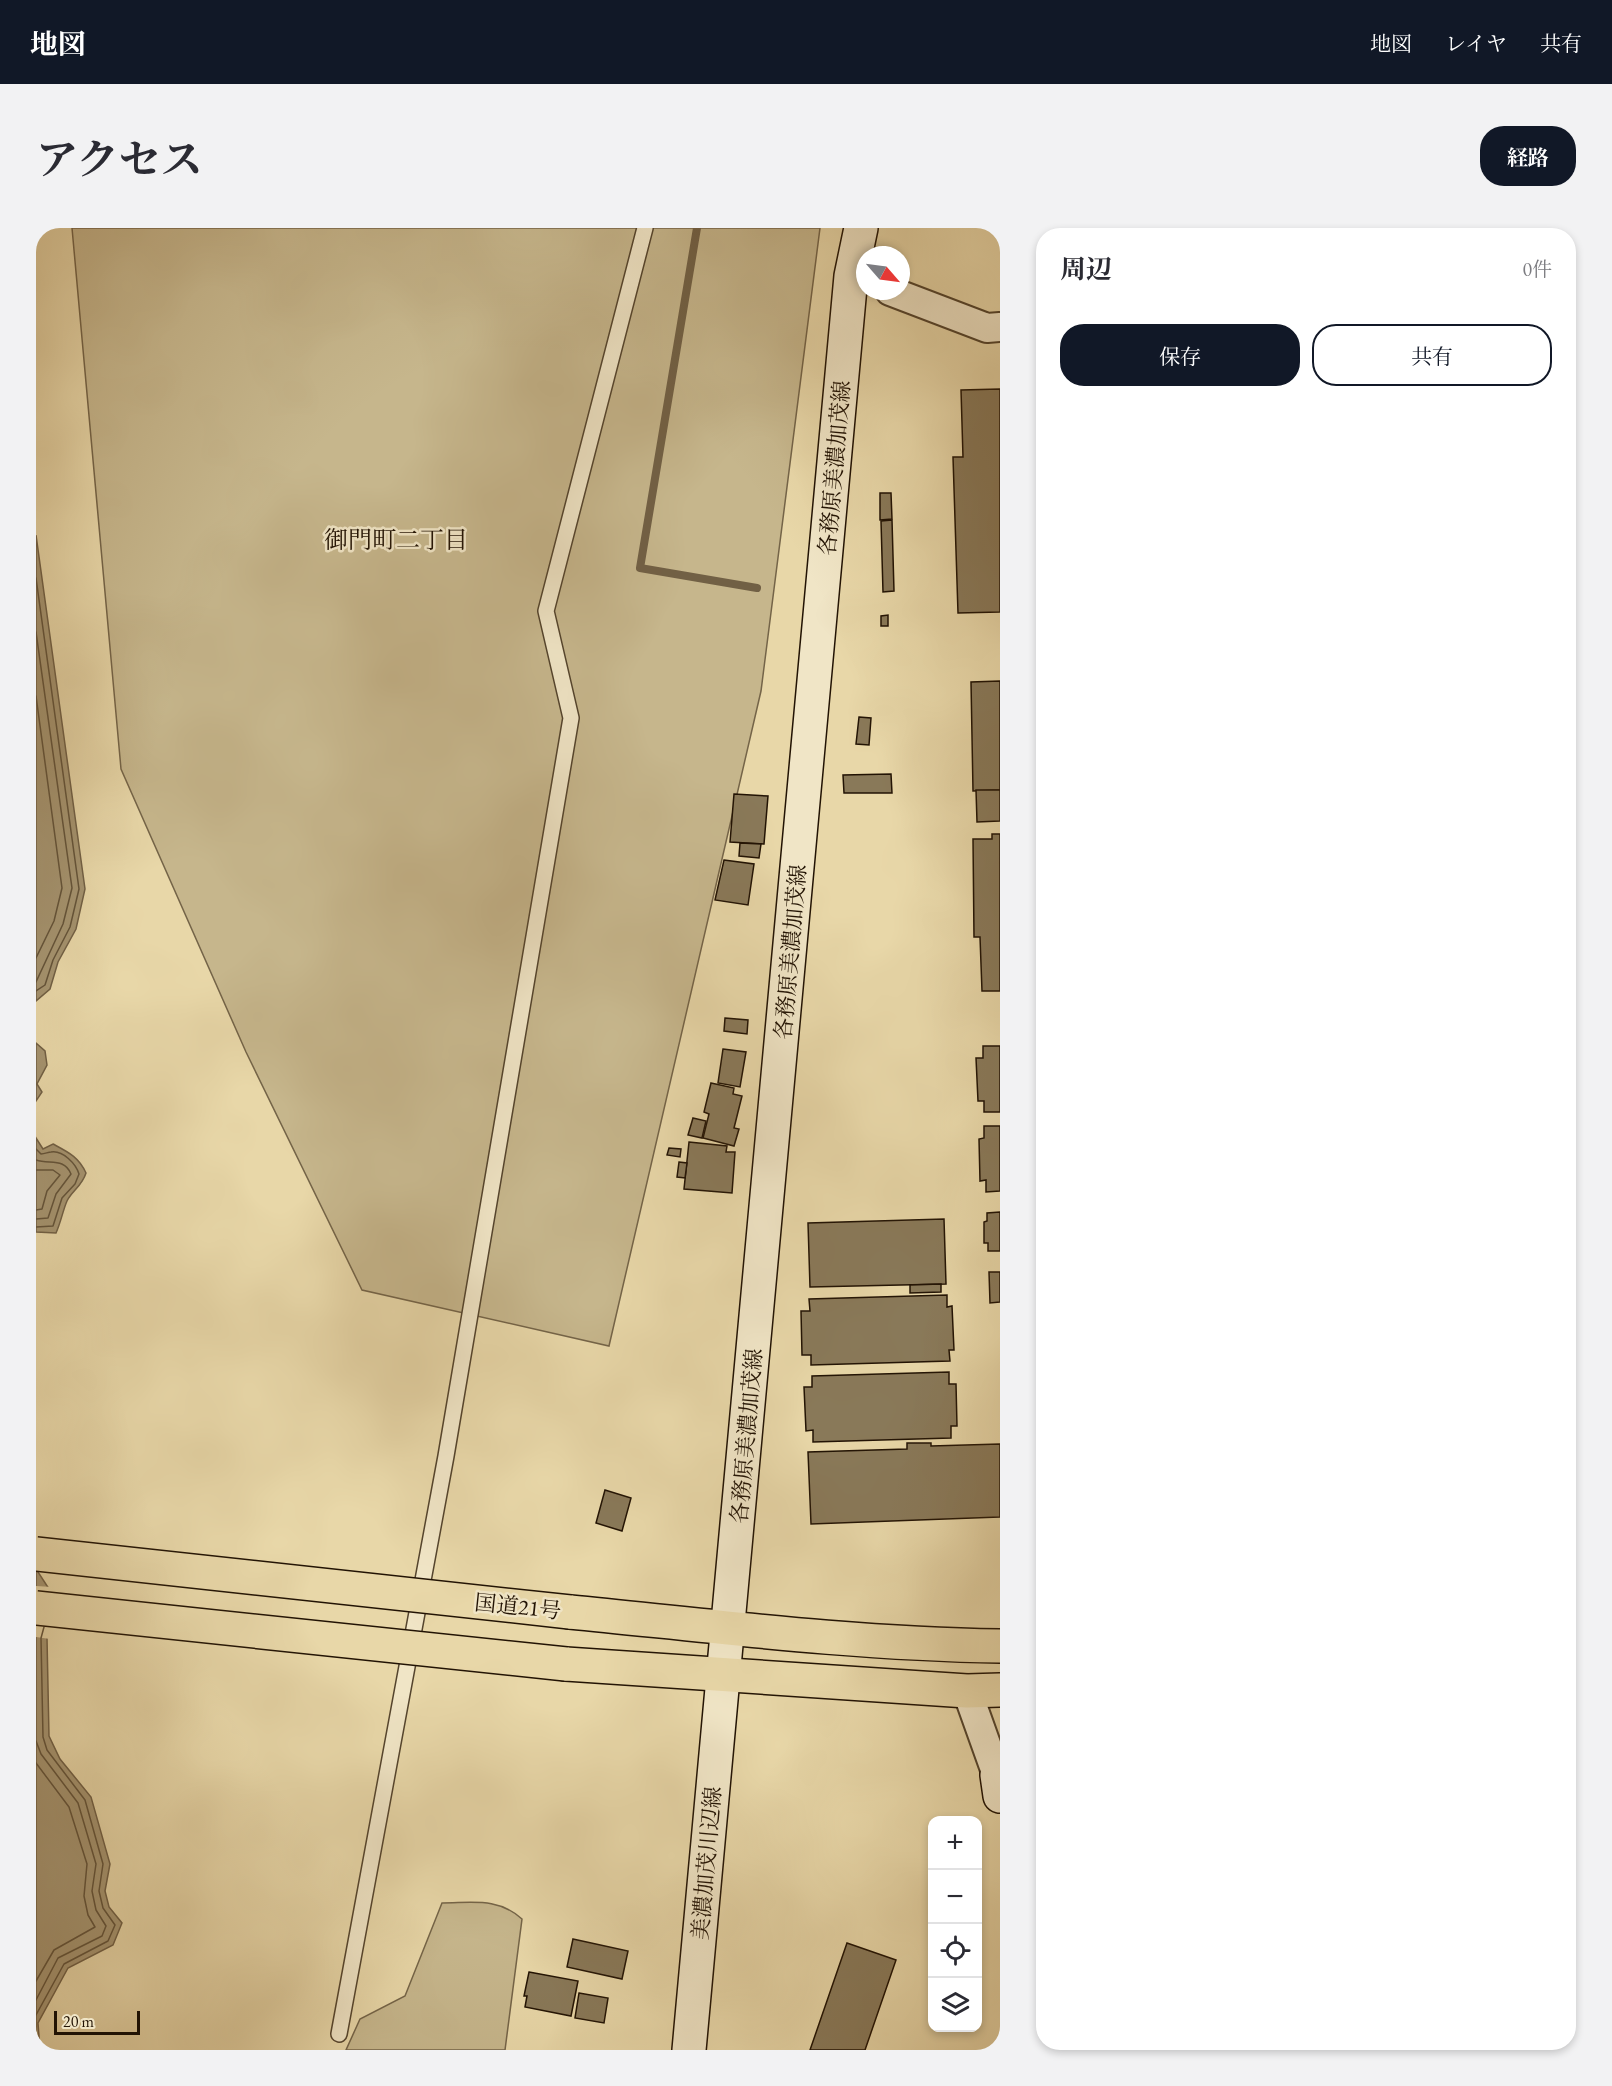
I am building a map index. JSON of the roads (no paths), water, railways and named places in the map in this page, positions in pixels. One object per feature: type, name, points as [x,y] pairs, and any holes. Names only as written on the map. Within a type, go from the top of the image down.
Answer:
[{"type":"highway","name":"国道21号","points":[[36,1554],[728,1630],[937,1645],[1000,1646]]},
{"type":"highway","points":[[36,1608],[566,1664],[967,1691],[1000,1690]]},
{"type":"main road","name":"各務原美濃加茂線","points":[[860,246],[861,228]]},
{"type":"main road","name":"各務原美濃加茂線","points":[[723,1676],[856,300]]},
{"type":"main road","name":"美濃加茂川辺線","points":[[689,2050],[723,1676]]},
{"type":"street","points":[[910,299],[987,328],[1000,327]]},
{"type":"street","points":[[937,1645],[965,1633],[1000,1631]]},
{"type":"street","points":[[967,1691],[999,1781]]},
{"type":"lane","points":[[339,2034],[448,1444],[571,718],[546,611],[645,228]]},
{"type":"water","points":[[36,535],[85,889],[76,929],[58,962],[50,989],[36,1001]]},
{"type":"water","points":[[36,1043],[45,1051],[47,1065],[37,1084],[42,1092],[36,1101]]},
{"type":"water","points":[[36,1138],[43,1149],[53,1144],[68,1152],[80,1163],[86,1173],[67,1201],[56,1233],[36,1232]]},
{"type":"water","points":[[36,1569],[51,1592],[47,1638],[49,1736],[60,1759],[91,1797],[110,1864],[105,1891],[109,1907],[122,1923],[113,1945],[68,1968],[38,2023],[40,2050],[36,2050]]},
{"type":"waterway","points":[[697,228],[640,568],[757,588]]},
{"type":"district","name":"御門町二丁目","points":[[396,540]]}]
